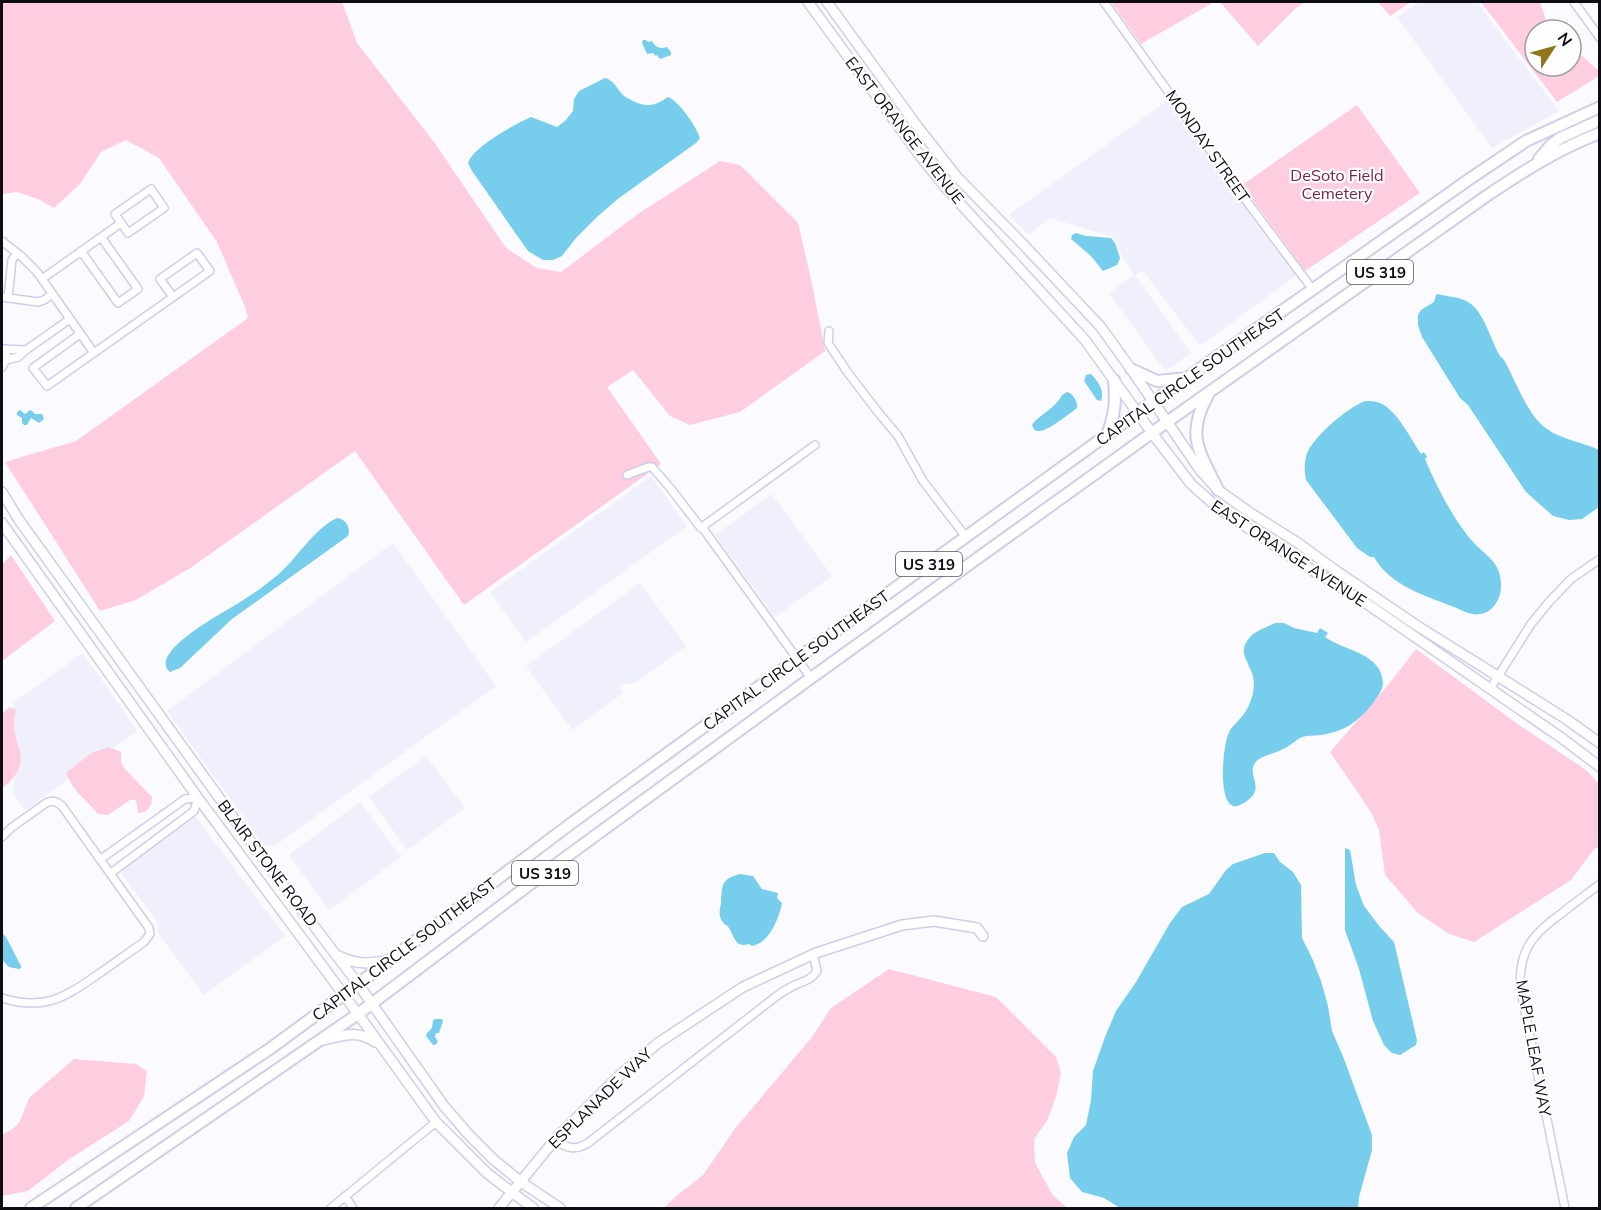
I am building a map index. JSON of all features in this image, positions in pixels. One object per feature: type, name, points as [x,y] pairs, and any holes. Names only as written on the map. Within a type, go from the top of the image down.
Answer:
[{"type":"main road","name":"CAPITAL CIRCLE SOUTHEAST","points":[[31,1209],[271,1048],[569,825],[797,659],[1137,413],[1471,178],[1526,141],[1599,107]]},
{"type":"main road","points":[[1535,164],[1560,138],[1599,120]]},
{"type":"main road","name":"CAPITAL CIRCLE SOUTHEAST","points":[[76,1209],[358,1014],[562,860],[811,678],[1485,197],[1535,164],[1580,140],[1599,133]]},
{"type":"main road","points":[[1131,369],[1157,381],[1188,378]]},
{"type":"main road","points":[[1106,436],[1115,412],[1114,380]]},
{"type":"main road","points":[[1210,392],[1200,409],[1195,430],[1200,453],[1218,490]]},
{"type":"street","name":"EAST ORANGE AVENUE","points":[[808,2],[915,150],[945,187],[1085,340],[1191,484],[1218,508],[1306,567],[1363,601],[1599,766]]},
{"type":"street","name":"EAST ORANGE AVENUE","points":[[827,2],[957,177],[1100,326],[1155,402],[1200,470],[1218,490],[1416,625],[1566,719],[1599,743]]},
{"type":"street","name":"MONDAY STREET","points":[[1104,2],[1312,290]]},
{"type":"street","points":[[1574,2],[1599,39]]},
{"type":"street","points":[[151,189],[164,208],[128,233],[121,223],[115,214],[151,189]]},
{"type":"street","points":[[42,279],[121,223]]},
{"type":"street","points":[[81,251],[118,303],[138,289],[102,237]]},
{"type":"street","points":[[2,241],[37,272],[94,353]]},
{"type":"street","points":[[80,334],[33,368],[46,386],[94,353],[210,271],[197,252],[160,279],[173,297]]},
{"type":"street","points":[[17,253],[12,260],[4,298],[38,302],[52,294]]},
{"type":"street","points":[[26,350],[4,349],[3,363],[18,357],[70,319]]},
{"type":"street","points":[[829,331],[828,343],[848,373],[898,436],[923,481],[966,537]]},
{"type":"street","points":[[701,527],[815,445]]},
{"type":"street","points":[[627,475],[652,467],[701,527],[811,678]]},
{"type":"street","name":"BLAIR STONE ROAD","points":[[2,492],[26,530],[212,788],[358,984],[438,1098],[493,1159],[560,1209]]},
{"type":"street","name":"BLAIR STONE ROAD","points":[[2,523],[198,798],[436,1122],[468,1156],[533,1209]]},
{"type":"street","points":[[1490,689],[1531,624],[1549,602],[1571,579],[1599,559]]},
{"type":"street","points":[[101,859],[184,799],[198,798],[212,788]]},
{"type":"street","points":[[111,873],[194,811],[198,798]]},
{"type":"street","points":[[2,837],[10,828],[51,801],[57,801],[111,873],[149,928],[150,934],[144,942],[62,997],[40,1003],[24,1003],[2,998]]},
{"type":"street","points":[[140,831],[150,844]]},
{"type":"street","name":"MAPLE LEAF WAY","points":[[1565,1209],[1520,987],[1520,971],[1526,948],[1533,936],[1599,884]]},
{"type":"street","name":"ESPLANADE WAY","points":[[499,1209],[555,1140],[621,1074],[658,1043],[743,987],[813,954],[902,925],[934,921],[977,928],[983,936]]},
{"type":"street","points":[[336,954],[347,960],[371,964],[392,959]]},
{"type":"street","points":[[555,1140],[571,1148],[581,1147],[588,1143],[774,998],[814,976],[817,971],[813,954]]},
{"type":"street","points":[[317,1041],[356,1034],[381,1046]]},
{"type":"street","points":[[331,1209],[436,1122],[442,1121],[464,1129]]},
{"type":"street","points":[[345,1196],[353,1209]]},
{"type":"shaded area","points":[[1420,2],[1477,2],[1523,63],[1523,78],[1534,78],[1559,111],[1492,148],[1397,17]]},
{"type":"shaded area","points":[[1171,98],[1297,275],[1200,346],[1143,271],[1135,275],[1191,353],[1165,371],[1109,293],[1134,275],[1113,237],[1049,218],[1029,235],[1009,215]]},
{"type":"shaded area","points":[[651,476],[687,526],[526,642],[490,592]]},
{"type":"shaded area","points":[[772,494],[832,576],[775,617],[715,535]]},
{"type":"shaded area","points":[[393,543],[496,686],[276,845],[264,846],[167,711]]},
{"type":"shaded area","points":[[640,583],[686,646],[635,683],[618,685],[623,693],[572,730],[526,666]]},
{"type":"shaded area","points":[[83,653],[137,731],[25,810],[13,793],[19,750],[12,732],[13,703]]},
{"type":"shaded area","points":[[426,756],[465,808],[407,850],[369,797]]},
{"type":"shaded area","points":[[360,802],[401,857],[329,910],[289,855]]},
{"type":"shaded area","points":[[195,816],[285,936],[204,995],[158,933],[157,921],[121,873]]},
{"type":"green space","points":[[2,2],[342,2],[357,43],[434,142],[506,248],[537,268],[561,272],[638,214],[720,161],[740,165],[798,223],[825,351],[740,412],[690,425],[670,416],[633,370],[607,387],[661,464],[464,605],[355,451],[192,567],[136,600],[100,611],[5,462],[76,441],[248,318],[217,242],[159,158],[126,140],[101,152],[80,184],[54,208],[38,199],[17,192],[2,194]]},
{"type":"green space","points":[[1111,2],[1214,2],[1141,44]]},
{"type":"green space","points":[[1220,2],[1305,2],[1258,46]]},
{"type":"green space","points":[[1378,2],[1411,2],[1390,16]]},
{"type":"green space","points":[[1481,2],[1540,2],[1545,18],[1523,18],[1523,57]]},
{"type":"green space","points":[[1583,57],[1599,71],[1599,76],[1557,102],[1539,78],[1583,78]]},
{"type":"green space","name":"DeSoto Field Cemetery","points":[[1357,105],[1420,193],[1305,271],[1242,185]]},
{"type":"green space","points":[[11,555],[55,621],[2,661],[2,565]]},
{"type":"green space","points":[[1416,649],[1516,723],[1586,770],[1599,784],[1599,847],[1594,849],[1571,880],[1474,942],[1449,934],[1418,913],[1385,875],[1379,830],[1371,812],[1330,752]]},
{"type":"green space","points":[[10,707],[16,710],[14,728],[21,758],[14,777],[2,788],[2,713]]},
{"type":"green space","points":[[109,747],[121,752],[121,763],[125,769],[152,797],[151,805],[145,812],[138,813],[136,800],[130,800],[108,815],[98,814],[69,780],[66,773],[91,753]]},
{"type":"green space","points":[[889,969],[996,997],[1056,1057],[1061,1073],[1056,1097],[1047,1121],[1034,1139],[1035,1163],[1052,1194],[1067,1208],[664,1208],[703,1175],[734,1130],[812,1037],[831,1008]]},
{"type":"green space","points":[[74,1059],[136,1064],[147,1071],[144,1096],[129,1121],[68,1160],[28,1191],[2,1196],[2,1135],[14,1128],[20,1121],[29,1098]]},
{"type":"water","points":[[643,40],[652,41],[658,47],[667,47],[671,55],[660,59],[653,53],[647,54]]},
{"type":"water","points":[[605,78],[636,103],[655,104],[668,97],[672,99],[687,115],[700,138],[619,198],[576,238],[562,256],[553,260],[543,260],[528,251],[468,163],[486,143],[531,117],[557,127],[573,111],[574,99],[579,91]]},
{"type":"water","points":[[1076,233],[1111,238],[1120,258],[1117,265],[1103,271],[1091,256],[1071,239]]},
{"type":"water","points":[[1438,294],[1464,300],[1476,309],[1528,407],[1540,423],[1559,436],[1599,450],[1599,507],[1582,519],[1569,520],[1553,516],[1526,492],[1468,405],[1460,398],[1422,337],[1418,325],[1418,315],[1421,310],[1434,302]]},
{"type":"water","points":[[1091,374],[1101,390],[1101,401],[1097,400],[1084,381],[1086,375]]},
{"type":"water","points":[[1067,392],[1075,398],[1077,408],[1047,429],[1035,430],[1032,425],[1034,422]]},
{"type":"water","points":[[1365,401],[1380,403],[1392,411],[1421,454],[1424,452],[1427,457],[1425,459],[1434,479],[1455,518],[1473,542],[1495,564],[1500,578],[1501,592],[1498,601],[1488,611],[1480,614],[1470,613],[1420,594],[1389,575],[1374,557],[1370,557],[1357,548],[1306,480],[1305,461],[1312,444],[1341,415]]},
{"type":"water","points":[[20,410],[25,414],[30,410],[35,414],[42,414],[44,419],[39,423],[31,418],[27,425],[24,425],[22,418],[17,415]]},
{"type":"water","points":[[337,518],[347,524],[348,536],[232,619],[180,668],[170,672],[166,664],[169,654],[178,644],[204,624],[268,583],[316,534]]},
{"type":"water","points":[[1275,623],[1284,623],[1294,628],[1317,633],[1320,628],[1328,633],[1325,637],[1361,654],[1376,665],[1381,673],[1383,686],[1373,703],[1350,725],[1330,733],[1302,737],[1285,748],[1258,760],[1253,768],[1255,792],[1244,803],[1234,806],[1227,800],[1224,791],[1223,769],[1230,730],[1247,709],[1253,691],[1252,673],[1244,655],[1245,646],[1253,634]]},
{"type":"water","points":[[1345,848],[1350,850],[1356,885],[1364,906],[1394,942],[1417,1040],[1416,1045],[1400,1055],[1392,1053],[1384,1045],[1373,1021],[1359,969],[1345,930]]},
{"type":"water","points":[[1265,853],[1274,853],[1280,862],[1293,872],[1301,885],[1302,938],[1321,981],[1332,1031],[1372,1135],[1372,1150],[1358,1208],[1120,1208],[1104,1198],[1082,1192],[1070,1178],[1067,1153],[1074,1137],[1086,1125],[1093,1071],[1116,1011],[1182,907],[1209,894],[1233,864]]},
{"type":"water","points":[[740,874],[753,876],[762,889],[778,893],[777,898],[782,903],[776,923],[768,935],[752,946],[738,943],[720,916],[724,884],[729,878]]},
{"type":"water","points":[[2,933],[21,968],[9,967],[2,960]]},
{"type":"water","points":[[433,1020],[443,1021],[435,1037],[438,1042],[433,1045],[426,1036],[432,1028]]}]
